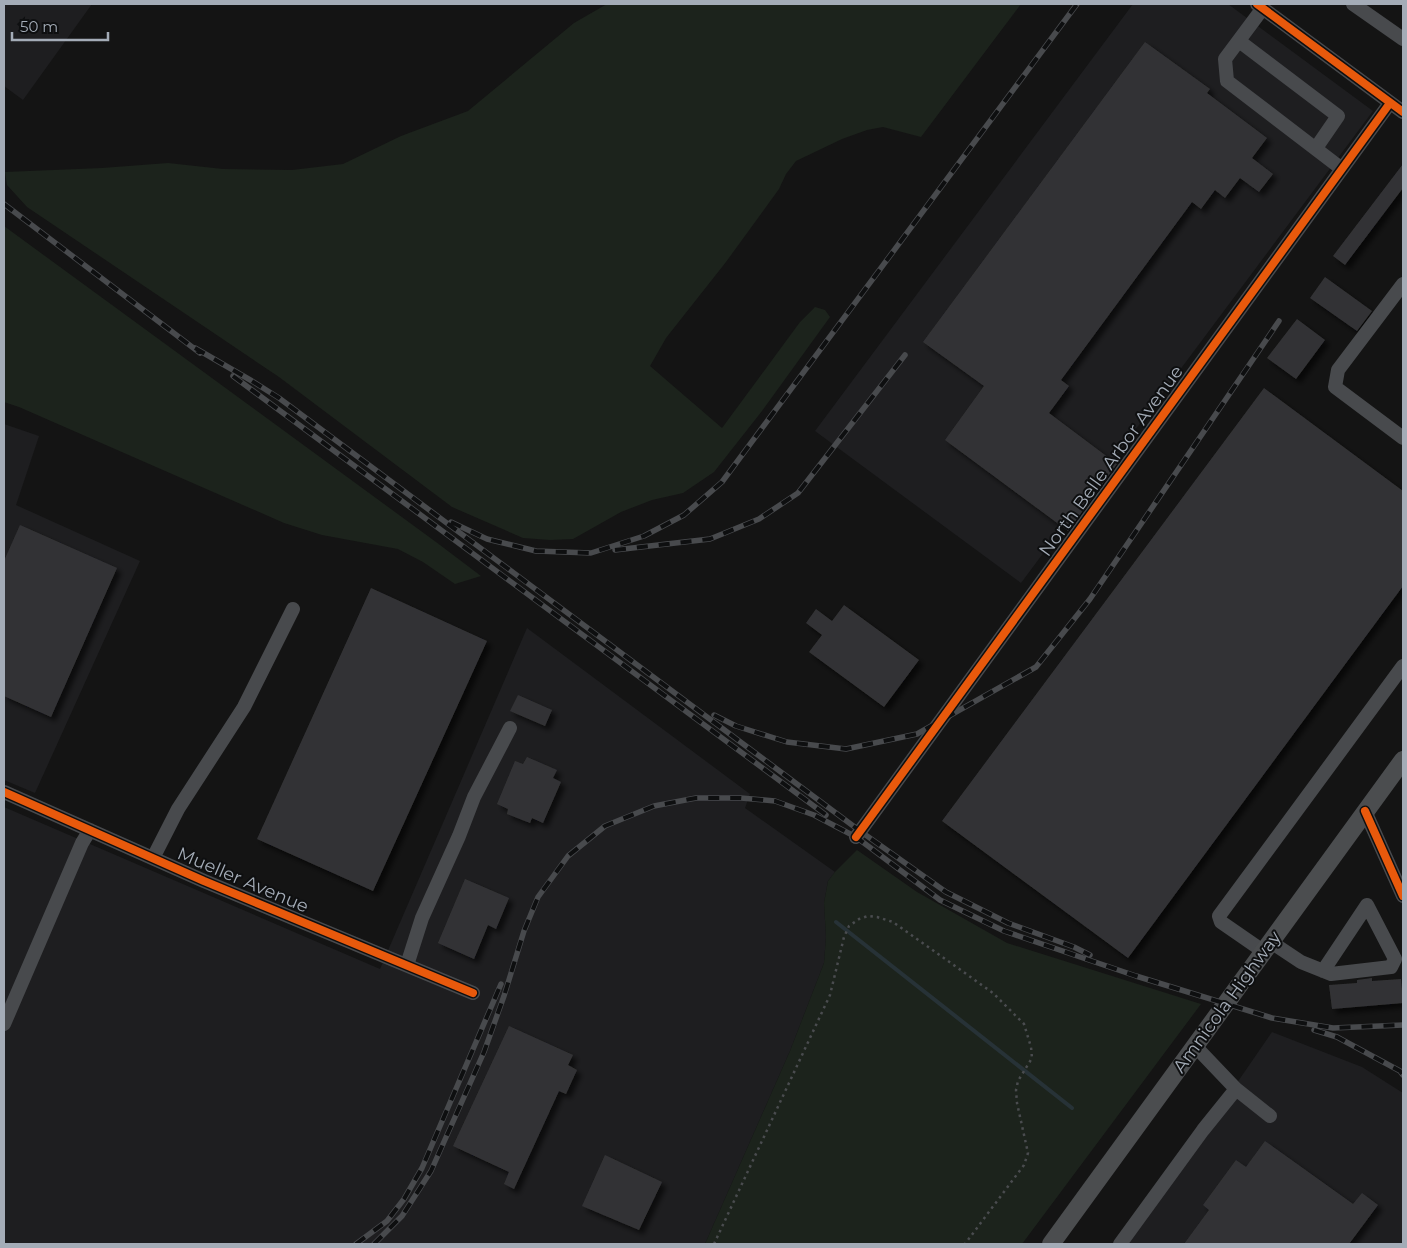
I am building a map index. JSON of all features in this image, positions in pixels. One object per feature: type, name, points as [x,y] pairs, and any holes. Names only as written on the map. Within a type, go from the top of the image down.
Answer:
[{"type":"main road","name":"Amnicola Highway","points":[[1051,1244],[1403,760]]},
{"type":"street","points":[[1353,4],[1403,39]]},
{"type":"street","points":[[1342,169],[1227,81],[1226,59],[1260,6],[1403,112]]},
{"type":"street","points":[[1239,41],[1338,116],[1316,148]]},
{"type":"street","name":"North Belle Arbor Avenue","points":[[856,837],[1390,103]]},
{"type":"street","points":[[1403,284],[1338,370],[1334,387],[1403,438]]},
{"type":"street","points":[[153,858],[182,803],[244,707],[293,610]]},
{"type":"street","points":[[1323,971],[1367,905],[1394,959],[1391,967],[1331,974],[1323,971],[1301,962],[1267,946],[1221,922],[1219,916],[1403,666]]},
{"type":"street","points":[[406,965],[422,918],[459,836],[474,797],[510,728]]},
{"type":"street","name":"Mueller Avenue","points":[[4,792],[153,858],[473,993]]},
{"type":"street","points":[[1365,811],[1403,896]]},
{"type":"street","points":[[4,1024],[78,852],[90,830]]},
{"type":"street","points":[[1195,1046],[1236,1089],[1270,1116]]},
{"type":"street","points":[[1120,1244],[1203,1130],[1236,1089]]},
{"type":"path","points":[[714,1244],[830,995],[844,937],[849,926],[859,919],[868,916],[893,922],[994,993],[1024,1024],[1031,1047],[1032,1058],[1018,1081],[1016,1090],[1028,1153],[1024,1165],[965,1244]]},
{"type":"shaded area","points":[[4,4],[92,4],[23,100],[4,86]]},
{"type":"shaded area","points":[[607,4],[1021,4],[921,137],[883,127],[867,130],[842,139],[796,161],[786,174],[779,189],[726,262],[666,338],[650,366],[722,428],[800,322],[815,307],[825,310],[830,317],[762,411],[714,472],[683,493],[652,500],[621,512],[573,539],[523,538],[452,507],[279,377],[27,207],[7,185],[5,172],[168,163],[223,169],[292,170],[343,164],[401,136],[468,111],[574,23]]},
{"type":"shaded area","points":[[1133,4],[1228,4],[1373,111],[1021,583],[815,431]]},
{"type":"shaded area","points":[[4,226],[481,576],[455,584],[423,562],[398,549],[322,535],[284,523],[4,402]]},
{"type":"shaded area","points":[[4,424],[39,436],[16,505],[140,561],[35,793],[4,780]]},
{"type":"shaded area","points":[[527,628],[750,794],[745,808],[835,872],[828,881],[824,903],[826,937],[824,963],[790,1051],[705,1244],[4,1244],[4,807],[380,969]]},
{"type":"shaded area","points":[[857,850],[917,892],[1007,943],[1201,1004],[1022,1244],[705,1244],[790,1051],[824,963],[826,937],[824,903],[828,881]]},
{"type":"shaded area","points":[[1272,1032],[1362,1067],[1403,1093],[1403,1244],[1126,1244]]},
{"type":"building","points":[[1145,42],[1210,89],[1207,93],[1267,138],[1252,158],[1273,174],[1259,192],[1240,178],[1225,198],[1215,190],[1201,209],[1192,202],[1061,380],[1069,386],[1049,413],[1117,464],[1068,531],[945,440],[984,386],[923,342]]},
{"type":"building","points":[[1403,164],[1403,188],[1345,265],[1333,256]]},
{"type":"building","points":[[1325,277],[1372,311],[1357,331],[1310,298]]},
{"type":"building","points":[[1297,319],[1325,340],[1296,379],[1267,358]]},
{"type":"building","points":[[1264,388],[1403,491],[1403,586],[1128,958],[942,821]]},
{"type":"building","points":[[20,525],[117,568],[51,717],[4,696],[4,561]]},
{"type":"building","points":[[371,588],[487,641],[373,891],[257,839]]},
{"type":"building","points":[[844,605],[919,660],[884,707],[809,652],[822,635],[806,623],[816,609],[832,621]]},
{"type":"building","points":[[518,695],[552,710],[545,726],[510,711]]},
{"type":"building","points":[[527,757],[557,770],[553,778],[561,782],[543,823],[532,818],[530,823],[507,814],[508,809],[497,804],[515,761],[523,764]]},
{"type":"building","points":[[465,879],[509,898],[496,929],[488,925],[474,959],[438,943]]},
{"type":"building","points":[[1372,978],[1372,981],[1401,979],[1403,1003],[1332,1009],[1329,985],[1357,983],[1357,980]]},
{"type":"building","points":[[509,1026],[573,1055],[568,1065],[577,1070],[566,1094],[559,1091],[514,1189],[504,1184],[509,1172],[453,1146]]},
{"type":"building","points":[[1265,1141],[1353,1204],[1362,1193],[1378,1205],[1349,1244],[1184,1244],[1209,1210],[1203,1205],[1236,1160],[1246,1167]]},
{"type":"building","points":[[605,1155],[662,1182],[639,1230],[582,1206]]},
{"type":"waterway","points":[[836,922],[1072,1108]]},
{"type":"railway","points":[[451,522],[487,539],[536,551],[591,553],[644,536],[684,515],[722,482],[1077,4]]},
{"type":"railway","points":[[4,204],[200,353]]},
{"type":"railway","points":[[714,715],[736,726],[787,742],[846,749],[917,734],[1036,667],[1090,599],[1279,321]]},
{"type":"railway","points":[[195,348],[279,398],[860,831],[946,892],[1008,923],[1074,947],[1090,955]]},
{"type":"railway","points":[[615,550],[710,539],[759,519],[798,493],[905,355]]},
{"type":"railway","points":[[233,376],[826,815]]},
{"type":"railway","points":[[374,1244],[402,1216],[431,1171],[484,1052],[524,931],[538,897],[568,856],[605,826],[654,806],[696,798],[741,798],[775,801],[814,815],[856,837],[940,900],[1004,931],[1136,976],[1272,1018],[1333,1028],[1403,1025]]},
{"type":"railway","points":[[356,1244],[387,1221],[404,1199],[422,1168],[501,984]]},
{"type":"railway","points":[[1314,1030],[1337,1037],[1400,1071],[1403,1075]]},
{"type":"cycle path","points":[[1257,4],[1403,112]]},
{"type":"cycle path","points":[[856,837],[1390,103]]},
{"type":"cycle path","points":[[4,792],[204,881],[473,993]]},
{"type":"cycle path","points":[[1365,811],[1403,896]]}]
